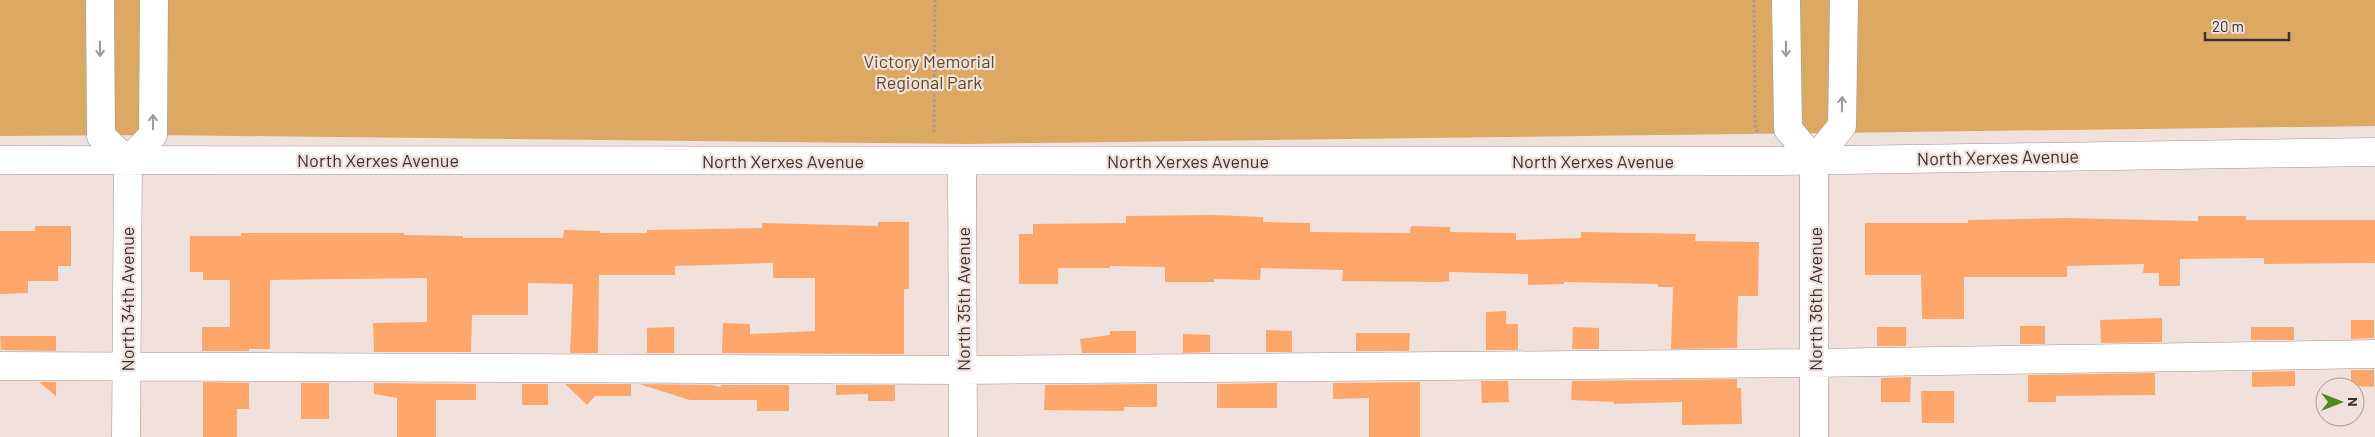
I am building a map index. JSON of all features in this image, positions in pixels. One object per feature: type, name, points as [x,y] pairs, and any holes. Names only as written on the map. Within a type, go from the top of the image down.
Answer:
[{"type":"street","points":[[100,0],[101,136],[128,161],[153,135],[154,0]]},
{"type":"street","points":[[1786,0],[1788,129],[1814,160],[1842,126],[1844,0]]},
{"type":"street","name":"North Xerxes Avenue","points":[[0,160],[1814,160],[2375,152]]},
{"type":"street","name":"North 36th Avenue","points":[[1814,160],[1814,437]]},
{"type":"street","name":"North 34th Avenue","points":[[126,437],[128,161]]},
{"type":"street","name":"North 35th Avenue","points":[[962,161],[963,437]]},
{"type":"street","points":[[0,366],[962,370],[1814,363],[2375,354]]},
{"type":"path","points":[[934,137],[935,0]]},
{"type":"path","points":[[1754,0],[1755,125],[1761,142]]},
{"type":"green space","name":"Victory Memorial Regional Park","points":[[0,0],[2375,0],[2375,126],[966,144],[153,135],[0,136]]},
{"type":"building","points":[[1214,215],[1263,217],[1263,222],[1310,223],[1310,232],[1410,233],[1411,226],[1450,227],[1450,232],[1516,233],[1516,240],[1581,238],[1581,232],[1696,234],[1695,241],[1759,242],[1758,296],[1738,296],[1737,348],[1671,349],[1673,287],[1658,287],[1658,284],[1564,282],[1564,284],[1528,285],[1528,274],[1449,272],[1449,281],[1440,282],[1342,281],[1343,270],[1261,268],[1260,280],[1214,279],[1214,282],[1165,282],[1165,267],[1110,266],[1110,268],[1058,268],[1058,284],[1019,284],[1019,234],[1033,234],[1033,224],[1126,223],[1126,216]]},
{"type":"building","points":[[2198,216],[2246,216],[2246,220],[2375,220],[2375,263],[2264,264],[2264,258],[2180,259],[2180,286],[2159,286],[2159,273],[2143,273],[2144,264],[2067,266],[2067,277],[1964,277],[1964,319],[1922,319],[1921,275],[1865,275],[1865,223],[1968,223],[1968,220],[2066,218],[2198,221]]},
{"type":"building","points":[[878,222],[909,222],[909,289],[904,289],[904,354],[722,353],[723,323],[750,324],[750,334],[815,331],[815,278],[773,278],[773,263],[675,266],[675,275],[599,275],[598,353],[570,353],[573,284],[528,283],[528,315],[472,315],[471,352],[374,352],[373,323],[427,322],[427,278],[270,280],[270,349],[202,351],[202,327],[230,327],[230,280],[203,280],[203,272],[190,272],[190,236],[241,236],[241,233],[404,233],[404,235],[463,236],[463,238],[563,238],[564,230],[600,231],[600,233],[647,233],[647,230],[762,228],[762,223],[878,226]]},
{"type":"building","points":[[35,226],[71,226],[71,266],[58,266],[58,281],[28,281],[28,293],[0,294],[0,231],[35,231]]},
{"type":"building","points":[[1506,311],[1506,324],[1518,324],[1518,350],[1486,350],[1486,312]]},
{"type":"building","points":[[2162,318],[2162,342],[2101,343],[2100,320]]},
{"type":"building","points":[[2351,320],[2374,320],[2374,338],[2351,339]]},
{"type":"building","points":[[2020,326],[2045,326],[2045,344],[2020,344]]},
{"type":"building","points":[[674,327],[674,353],[647,353],[647,328]]},
{"type":"building","points":[[1573,327],[1599,328],[1599,349],[1572,349]]},
{"type":"building","points":[[1877,327],[1906,327],[1906,346],[1877,346]]},
{"type":"building","points":[[2251,327],[2294,327],[2294,340],[2251,340]]},
{"type":"building","points":[[1266,330],[1292,331],[1292,352],[1266,352]]},
{"type":"building","points":[[1110,331],[1136,331],[1136,353],[1082,353],[1080,339],[1110,335]]},
{"type":"building","points":[[1356,333],[1410,333],[1409,351],[1356,351]]},
{"type":"building","points":[[1183,334],[1210,335],[1210,352],[1183,353]]},
{"type":"building","points":[[0,336],[56,336],[56,351],[1,350]]},
{"type":"building","points":[[2351,370],[2374,370],[2374,387],[2365,387],[2365,377],[2351,377]]},
{"type":"building","points":[[2295,371],[2295,386],[2252,387],[2252,372]]},
{"type":"building","points":[[2155,373],[2155,395],[2056,396],[2056,402],[2028,402],[2028,375]]},
{"type":"building","points":[[1911,377],[1910,402],[1881,402],[1881,378]]},
{"type":"building","points":[[1737,379],[1737,388],[1741,388],[1742,424],[1682,425],[1682,402],[1614,404],[1614,402],[1571,400],[1572,381]]},
{"type":"building","points":[[1481,381],[1508,381],[1509,402],[1482,403]]},
{"type":"building","points":[[39,382],[56,382],[56,396]]},
{"type":"building","points":[[203,382],[249,383],[249,409],[237,409],[237,437],[203,437]]},
{"type":"building","points":[[1420,382],[1420,437],[1369,437],[1369,398],[1333,399],[1333,383]]},
{"type":"building","points":[[301,383],[329,383],[329,419],[301,419]]},
{"type":"building","points":[[374,383],[476,384],[476,400],[436,400],[436,437],[397,437],[397,398],[374,394]]},
{"type":"building","points":[[1277,383],[1277,408],[1217,408],[1217,384]]},
{"type":"building","points":[[522,384],[548,384],[548,405],[522,405]]},
{"type":"building","points":[[565,384],[631,384],[631,396],[595,396],[587,405]]},
{"type":"building","points":[[639,384],[712,385],[721,387],[721,385],[789,385],[789,411],[757,411],[757,400],[690,400]]},
{"type":"building","points":[[1157,384],[1157,407],[1124,407],[1124,411],[1044,410],[1045,385]]},
{"type":"building","points":[[836,385],[895,385],[895,401],[868,401],[868,394],[836,395]]},
{"type":"building","points":[[1921,391],[1954,391],[1954,423],[1922,423]]}]
